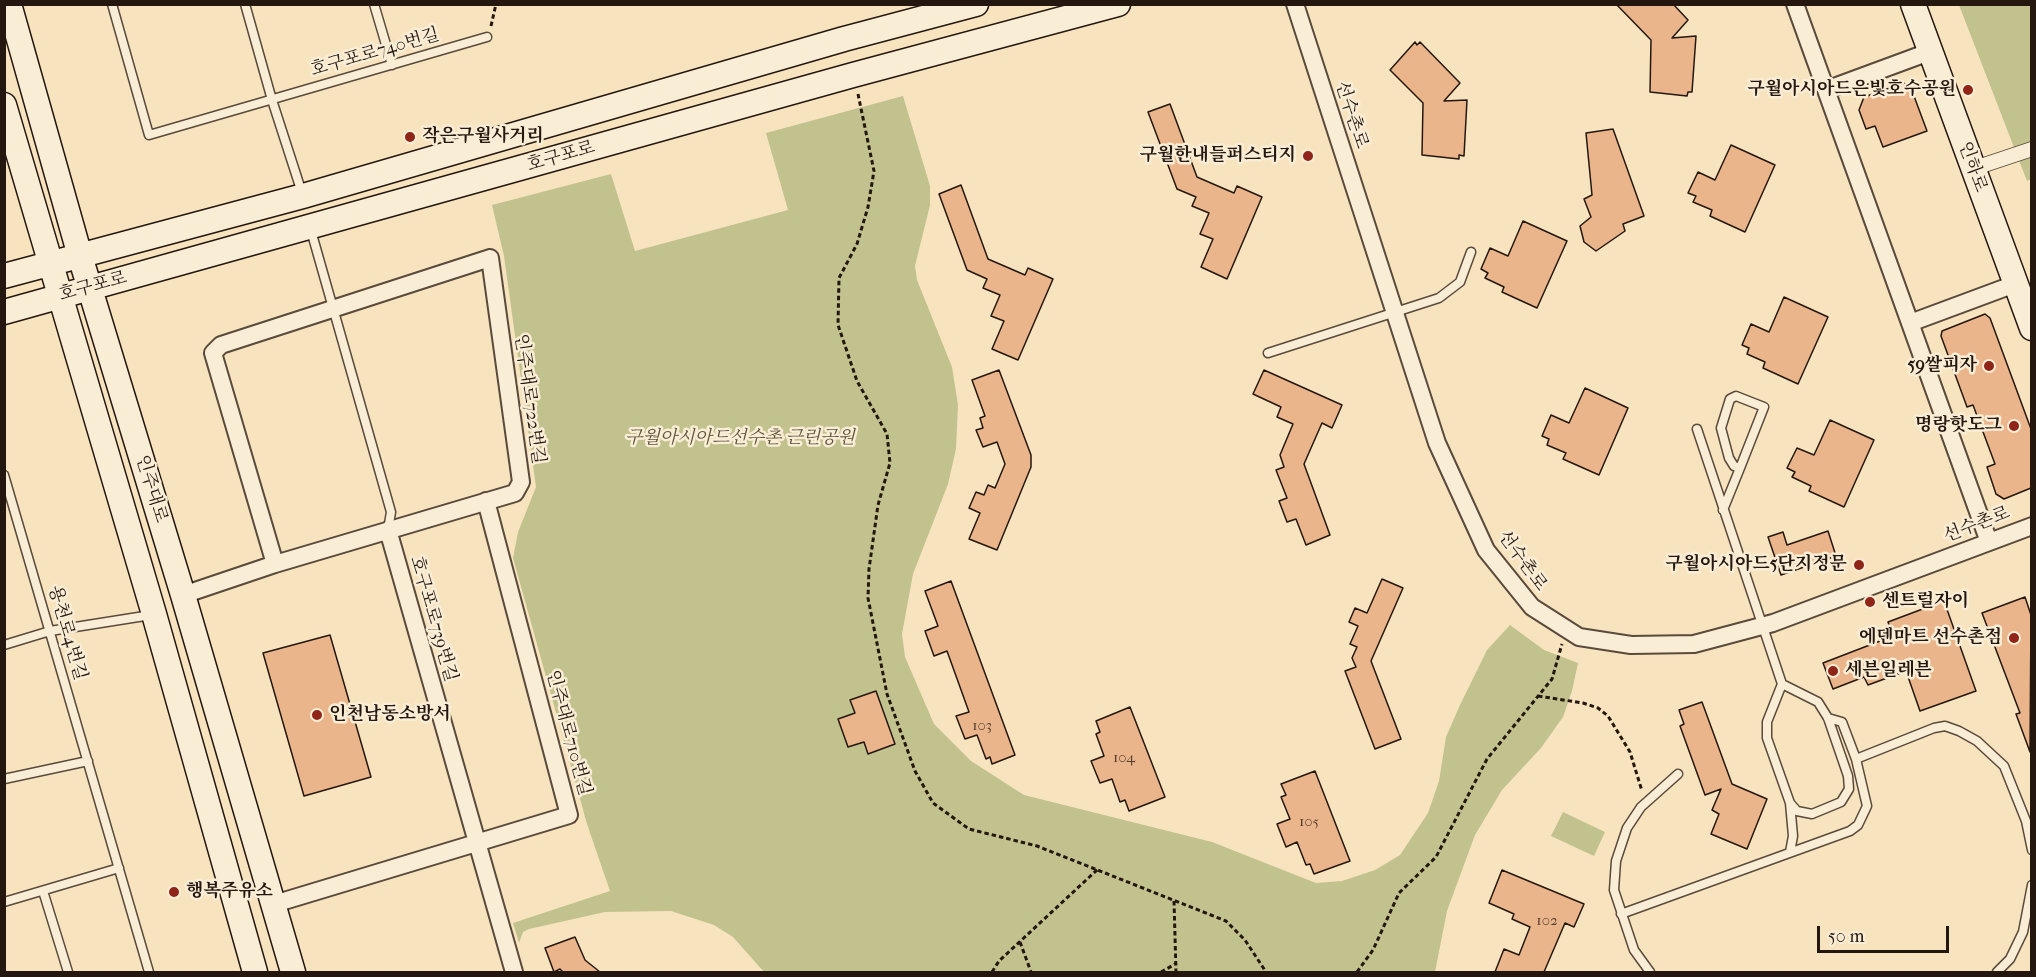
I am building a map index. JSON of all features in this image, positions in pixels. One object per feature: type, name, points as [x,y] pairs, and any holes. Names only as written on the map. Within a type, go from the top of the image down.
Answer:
[{"type":"main road","name":"인주대로","points":[[9,4],[80,256],[183,595],[293,972]]},
{"type":"main road","name":"호구포로","points":[[4,276],[303,196],[844,39],[976,4]]},
{"type":"main road","name":"호구포로","points":[[4,312],[853,75],[1118,4]]},
{"type":"main road","name":"인하로","points":[[1913,4],[2031,328]]},
{"type":"main road","name":"인주대로","points":[[4,105],[154,614],[255,972]]},
{"type":"street","name":"선수촌로","points":[[1295,4],[1437,442],[1486,550],[1532,607],[1579,637],[1631,645],[1694,644],[1761,626],[2031,526]]},
{"type":"street","points":[[1795,4],[1989,542]]},
{"type":"street","points":[[1826,90],[1929,52]]},
{"type":"street","points":[[1972,169],[2031,149]]},
{"type":"street","name":"인주대로722번길","points":[[183,595],[275,564],[515,492],[521,482],[490,258],[334,308]]},
{"type":"street","points":[[1910,323],[2015,284]]},
{"type":"street","points":[[275,564],[213,353],[221,345],[334,308]]},
{"type":"street","name":"인주대로710번길","points":[[274,904],[569,815],[486,501]]},
{"type":"street","name":"호구포로739번길","points":[[388,530],[514,972]]},
{"type":"lane","name":"호구포로740번길","points":[[112,4],[149,135],[487,37]]},
{"type":"lane","points":[[245,4],[272,100],[303,196]]},
{"type":"lane","points":[[374,4],[393,65]]},
{"type":"lane","name":"호구포로739번길","points":[[310,227],[391,512],[388,530]]},
{"type":"lane","points":[[1268,353],[1395,313],[1449,292],[1460,282],[1471,252]]},
{"type":"lane","points":[[1723,510],[1740,468],[1764,407],[1736,396],[1731,399],[1721,429],[1729,458],[1734,466],[1740,468]]},
{"type":"lane","points":[[1697,429],[1782,684],[1767,722],[1767,738],[1790,803],[1793,836],[1790,852]]},
{"type":"lane","name":"용천로4번길","points":[[4,475],[149,972]]},
{"type":"lane","points":[[4,517],[16,513]]},
{"type":"lane","points":[[4,645],[50,631],[154,614]]},
{"type":"lane","points":[[1782,684],[1818,702],[1828,718],[1848,776],[1850,789],[1841,802],[1812,814],[1797,811],[1790,803]]},
{"type":"lane","points":[[1621,914],[1850,831],[1858,825],[1867,806],[1857,759],[1842,722],[1828,718]]},
{"type":"lane","points":[[1857,759],[1934,728],[1945,726],[1959,731],[1977,741],[2004,766],[2022,811],[2031,850]]},
{"type":"lane","points":[[4,779],[88,761]]},
{"type":"lane","points":[[1650,972],[1635,950],[1621,914],[1614,890],[1616,861],[1627,828],[1645,803],[1678,774]]},
{"type":"lane","points":[[4,902],[119,868]]},
{"type":"lane","points":[[1997,972],[2010,959],[2023,932],[2031,885]]},
{"type":"lane","points":[[43,891],[68,972]]},
{"type":"path","points":[[487,37],[496,4]]},
{"type":"path","points":[[853,75],[867,126],[874,171],[868,207],[856,244],[838,278],[837,325],[857,381],[887,434],[890,463],[878,505],[869,569],[868,598],[887,694],[915,771],[933,802],[969,829],[1037,846],[1226,921],[1245,940],[1266,972]]},
{"type":"path","points":[[1357,972],[1372,950],[1400,893],[1436,857],[1487,759],[1552,678],[1566,629]]},
{"type":"path","points":[[1538,696],[1590,706],[1608,716],[1630,752],[1645,803]]},
{"type":"path","points":[[992,972],[1020,942],[1098,869]]},
{"type":"path","points":[[1174,901],[1176,972]]},
{"type":"path","points":[[1020,942],[1031,972]]},
{"type":"path","points":[[1161,972],[1177,963]]},
{"type":"green space","points":[[1959,5],[2031,5],[2031,179],[2027,181]]},
{"type":"green space","name":"구월아시아드선수촌 근린공원","points":[[903,96],[930,186],[930,205],[915,266],[917,280],[952,367],[958,405],[956,449],[948,484],[913,574],[902,634],[905,657],[934,724],[971,761],[1024,795],[1212,842],[1316,883],[1342,881],[1375,870],[1400,855],[1428,813],[1439,781],[1446,737],[1487,650],[1510,625],[1544,650],[1578,663],[1572,691],[1563,717],[1541,748],[1502,790],[1475,835],[1447,911],[1435,972],[764,972],[733,937],[714,925],[671,911],[605,912],[529,929],[523,932],[519,943],[513,923],[610,891],[587,824],[513,558],[518,532],[536,487],[504,256],[492,205],[611,174],[635,251],[788,210],[766,133]]},
{"type":"green space","points":[[1563,812],[1605,832],[1594,856],[1551,836]]},
{"type":"building","points":[[1616,4],[1673,4],[1688,20],[1672,38],[1696,36],[1692,92],[1688,92],[1687,96],[1650,92],[1651,40]]},
{"type":"building","points":[[1415,42],[1417,45],[1420,42],[1460,83],[1444,101],[1467,100],[1464,156],[1459,155],[1459,159],[1422,155],[1423,103],[1390,70]]},
{"type":"building","points":[[1904,83],[1911,88],[1927,131],[1883,147],[1875,126],[1866,129],[1859,110],[1864,97]]},
{"type":"building","points":[[1170,104],[1197,177],[1234,193],[1237,186],[1262,197],[1227,279],[1201,267],[1213,239],[1200,234],[1209,213],[1192,206],[1196,197],[1177,189],[1148,112]]},
{"type":"building","points":[[1613,129],[1644,216],[1623,224],[1625,231],[1596,251],[1584,242],[1580,226],[1591,217],[1584,199],[1592,195],[1586,133]]},
{"type":"building","points":[[1731,145],[1775,165],[1745,232],[1710,216],[1712,210],[1693,202],[1696,196],[1688,193],[1698,172],[1715,180]]},
{"type":"building","points":[[961,185],[988,259],[1025,275],[1028,268],[1053,279],[1018,360],[992,349],[1004,321],[991,316],[1000,295],[983,288],[987,279],[967,270],[939,194]]},
{"type":"building","points":[[1523,221],[1567,241],[1537,308],[1502,292],[1504,287],[1485,278],[1488,273],[1481,269],[1490,248],[1508,256]]},
{"type":"building","points":[[1784,297],[1828,317],[1798,384],[1763,368],[1765,362],[1747,354],[1749,348],[1742,345],[1751,324],[1769,332]]},
{"type":"building","points":[[1985,314],[1990,318],[2031,429],[2031,488],[2004,499],[1996,494],[1987,467],[1995,464],[1973,405],[1967,407],[1941,336],[1942,331]]},
{"type":"building","points":[[999,370],[1031,455],[1031,467],[997,550],[969,539],[980,513],[969,508],[976,492],[984,495],[988,485],[995,488],[1005,464],[997,442],[983,447],[976,430],[983,428],[980,418],[985,416],[972,380]]},
{"type":"building","points":[[1264,370],[1342,405],[1332,428],[1322,423],[1304,464],[1330,535],[1306,545],[1296,519],[1287,522],[1279,501],[1287,498],[1276,470],[1284,467],[1280,455],[1293,424],[1277,417],[1281,407],[1253,394]]},
{"type":"building","points":[[1585,388],[1628,408],[1599,475],[1563,459],[1566,453],[1547,445],[1549,439],[1542,436],[1551,415],[1569,423]]},
{"type":"building","points":[[1830,420],[1874,440],[1844,507],[1809,491],[1811,486],[1792,477],[1795,472],[1787,468],[1797,448],[1814,455]]},
{"type":"building","points":[[1828,531],[1836,556],[1781,575],[1768,537],[1783,532],[1787,545]]},
{"type":"building","points":[[1382,579],[1403,588],[1371,661],[1401,739],[1375,749],[1345,671],[1356,667],[1352,658],[1357,647],[1350,644],[1358,626],[1349,622],[1355,608],[1367,613]]},
{"type":"building","points":[[951,581],[1015,755],[992,764],[990,757],[986,759],[977,735],[965,739],[956,716],[969,712],[947,651],[934,656],[925,631],[938,626],[925,591]]},
{"type":"building","points":[[2025,597],[2031,615],[2030,752],[2016,714],[2020,713],[1982,613]]},
{"type":"building","points":[[1944,601],[1976,691],[1920,711],[1906,671],[1868,685],[1864,677],[1833,689],[1823,663],[1893,636],[1888,622]]},
{"type":"building","name":"인천남동소방서","points":[[330,635],[371,777],[304,796],[263,653]]},
{"type":"building","points":[[876,691],[895,744],[868,754],[864,742],[848,747],[838,719],[855,713],[850,700]]},
{"type":"building","points":[[1702,702],[1732,784],[1767,799],[1747,849],[1711,834],[1719,814],[1712,810],[1721,789],[1705,795],[1680,726],[1684,724],[1679,710]]},
{"type":"building","points":[[1130,707],[1165,797],[1129,811],[1125,800],[1120,802],[1112,779],[1100,783],[1091,761],[1104,756],[1096,734],[1100,732],[1096,721]]},
{"type":"building","points":[[1315,771],[1350,861],[1314,874],[1310,864],[1306,865],[1297,842],[1286,847],[1277,824],[1290,819],[1281,797],[1286,795],[1281,784]]},
{"type":"building","points":[[1502,870],[1584,904],[1574,927],[1565,923],[1544,972],[1495,972],[1504,949],[1519,955],[1530,927],[1512,919],[1514,914],[1489,903]]},
{"type":"building","points":[[575,937],[585,960],[600,972],[563,972],[560,969],[554,972],[545,948]]},
{"type":"place","name":"구월아시아드은빛호수공원","points":[[1968,90]]},
{"type":"place","name":"작은구월사거리","points":[[410,137]]},
{"type":"place","name":"구월한내들퍼스티지","points":[[1308,156]]},
{"type":"place","name":"59쌀피자","points":[[1989,366]]},
{"type":"place","name":"명랑핫도그","points":[[2014,426]]},
{"type":"place","name":"구월아시아드5단지정문","points":[[1859,565]]},
{"type":"place","name":"센트럴자이","points":[[1870,602]]},
{"type":"place","name":"에덴마트 선수촌점","points":[[2014,638]]},
{"type":"place","name":"세븐일레븐","points":[[1833,671]]},
{"type":"place","name":"인천남동소방서","points":[[317,715]]},
{"type":"place","name":"행복주유소","points":[[174,892]]}]
